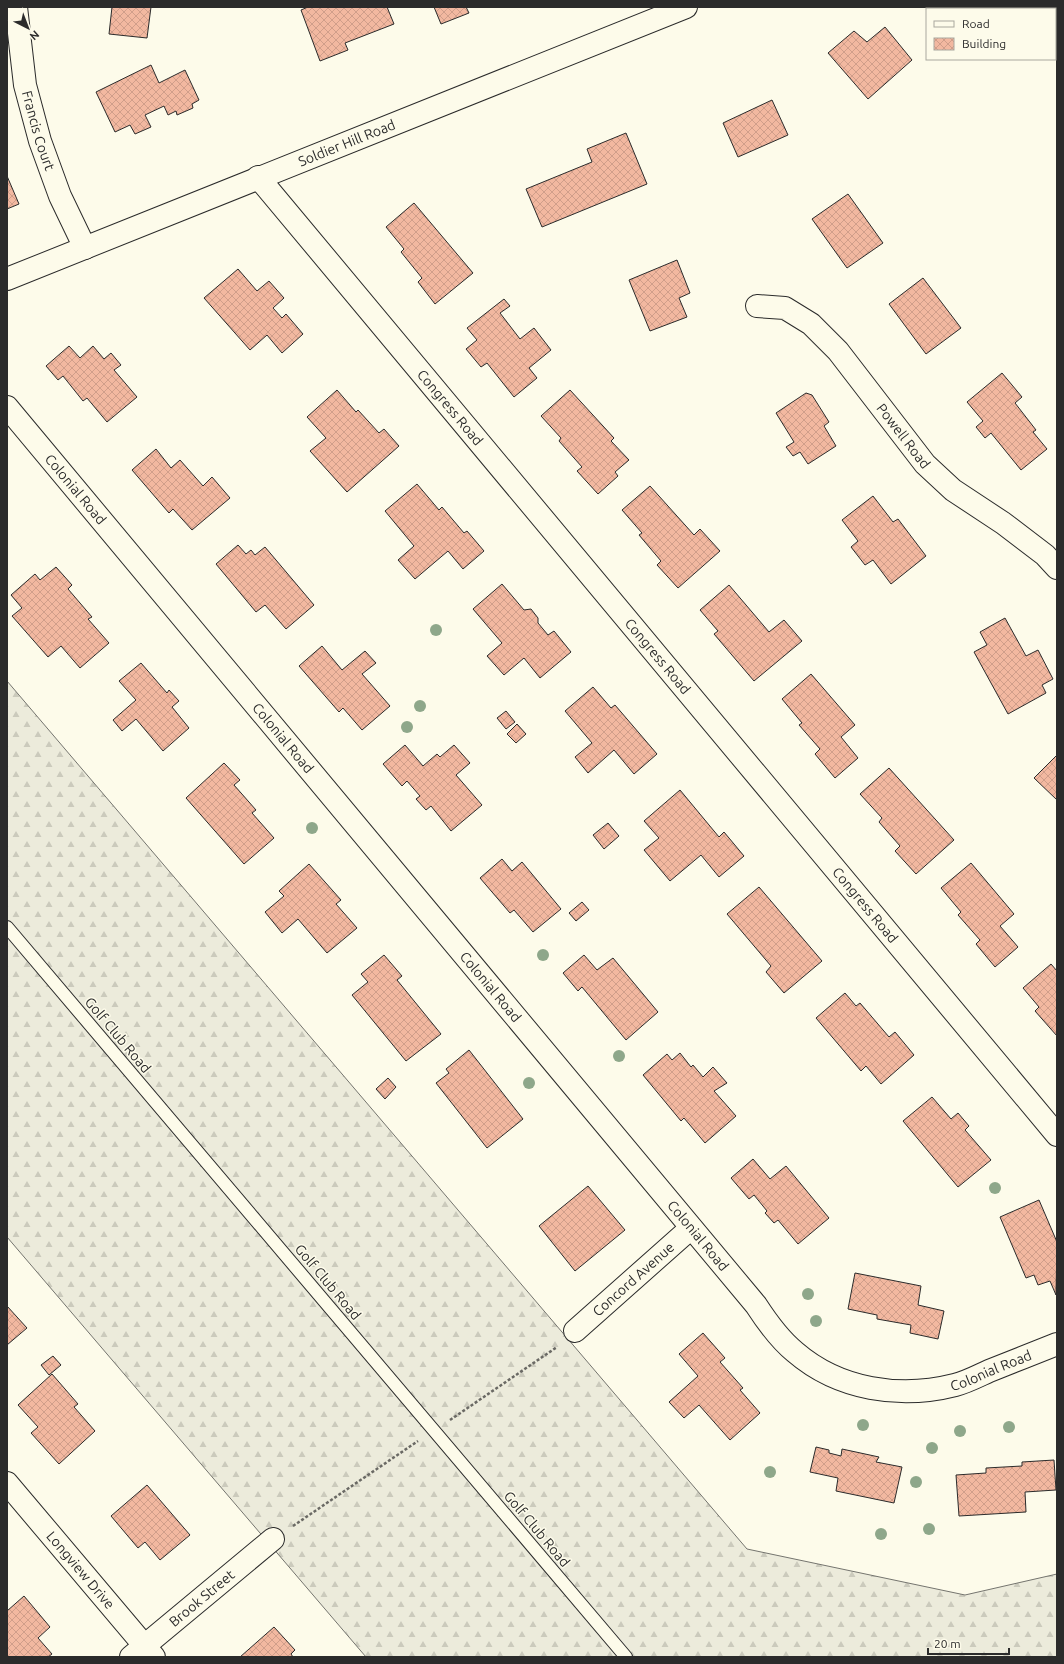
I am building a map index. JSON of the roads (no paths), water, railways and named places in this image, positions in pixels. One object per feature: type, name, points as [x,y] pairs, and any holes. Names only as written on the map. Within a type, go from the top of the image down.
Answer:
[{"type":"street","name":"Francis Court","points":[[16,7],[25,85],[40,141],[60,196],[85,248]]},
{"type":"street","name":"Soldier Hill Road","points":[[7,279],[686,7]]},
{"type":"street","name":"Congress Road","points":[[258,178],[1057,1135]]},
{"type":"street","name":"Powell Road","points":[[757,306],[785,308],[811,324],[838,351],[925,464],[953,490],[1053,555]]},
{"type":"street","name":"Colonial Road","points":[[7,407],[756,1305],[772,1329],[795,1352],[822,1371],[856,1385],[885,1391],[921,1392],[956,1384],[1057,1344]]},
{"type":"street","name":"Concord Avenue","points":[[575,1331],[691,1228]]},
{"type":"street","name":"Longview Drive","points":[[7,1483],[143,1653]]},
{"type":"street","name":"Brook Street","points":[[143,1653],[273,1540]]},
{"type":"lane","name":"Golf Club Road","points":[[7,927],[626,1657]]}]
